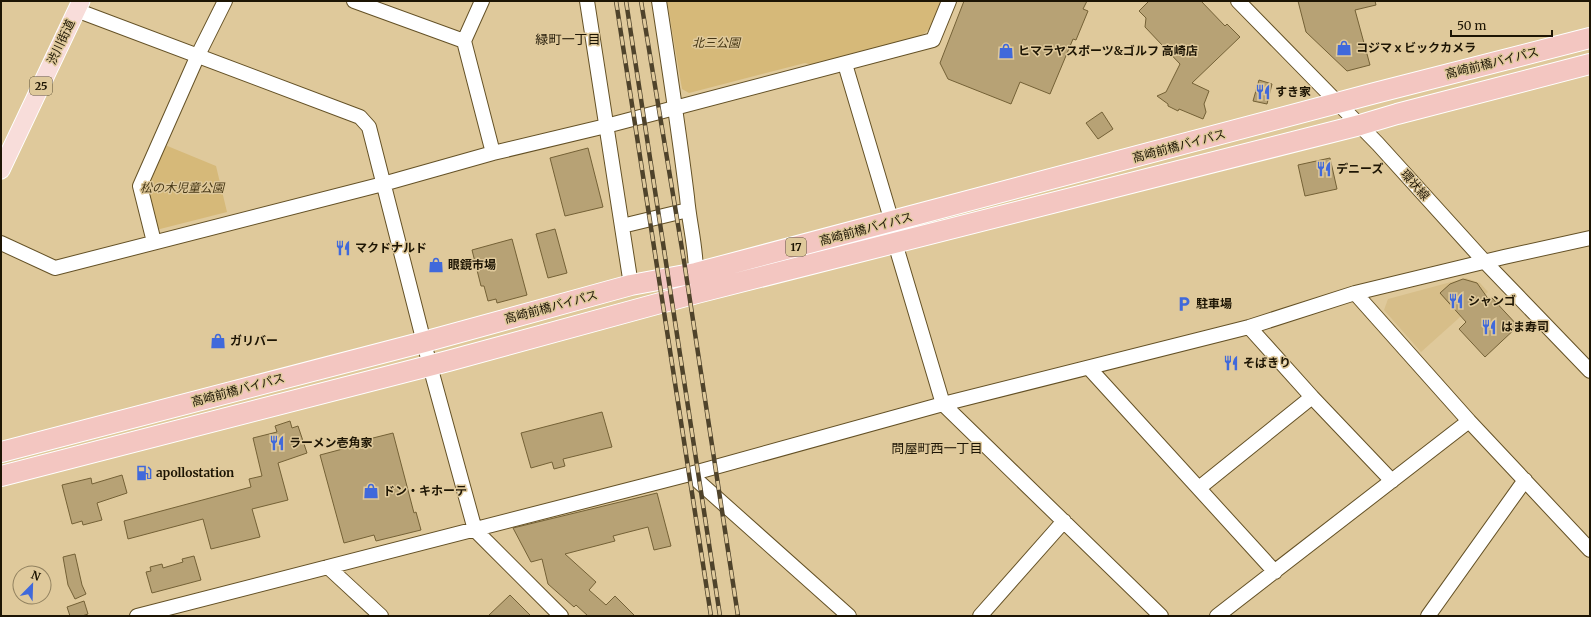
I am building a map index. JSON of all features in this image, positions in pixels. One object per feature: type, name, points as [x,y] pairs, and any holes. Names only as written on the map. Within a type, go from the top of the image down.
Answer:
[{"type":"highway","name":"高崎前橋バイパス","points":[[1,452],[424,342],[631,285],[696,273],[1338,103],[1590,38]]},
{"type":"highway","name":"高崎前橋バイパス","points":[[1,476],[430,366],[697,293],[1360,125],[1590,64]]},
{"type":"main road","name":"渋川街道","points":[[1,170],[78,6]]},
{"type":"street","points":[[154,242],[140,186],[198,55],[225,1]]},
{"type":"street","points":[[354,1],[464,41]]},
{"type":"street","points":[[482,1],[464,41],[493,154]]},
{"type":"street","points":[[587,1],[631,285]]},
{"type":"street","points":[[659,1],[676,107],[688,210],[696,259],[696,273]]},
{"type":"street","points":[[1,243],[55,268],[933,40],[950,1]]},
{"type":"street","name":"環状線","points":[[1238,1],[1360,125],[1484,261],[1590,371]]},
{"type":"street","points":[[78,6],[198,55],[360,117],[369,128],[430,366],[475,530],[561,616]]},
{"type":"street","points":[[844,64],[892,222]]},
{"type":"street","points":[[622,226],[688,210]]},
{"type":"street","points":[[137,616],[690,474],[943,404],[1249,327],[1355,293],[1484,261],[1590,238]]},
{"type":"street","points":[[895,243],[943,404],[1161,616]]},
{"type":"street","points":[[1355,293],[1469,421],[1590,550]]},
{"type":"street","points":[[1249,327],[1312,397],[1392,481]]},
{"type":"street","points":[[1089,368],[1274,572]]},
{"type":"street","points":[[1199,488],[1312,397]]},
{"type":"street","points":[[1217,616],[1469,421]]},
{"type":"street","points":[[690,474],[849,616]]},
{"type":"street","points":[[1428,616],[1525,480]]},
{"type":"street","points":[[980,616],[1064,521]]},
{"type":"street","points":[[328,567],[381,616]]},
{"type":"street","points":[[172,607],[184,616]]},
{"type":"shaded area","points":[[1466,278],[1480,283],[1488,292],[1421,352],[1384,310],[1388,299]]},
{"type":"green space","name":"北三公園","points":[[667,1],[943,1],[936,19],[930,28],[921,36],[914,39],[812,65],[805,63],[689,93],[682,89]]},
{"type":"green space","name":"松の木児童公園","points":[[165,145],[216,166],[227,212],[156,230],[145,187]]},
{"type":"building","name":"ヒマラヤスポーツ&ゴルフ 高崎店","points":[[964,1],[1087,1],[1083,9],[1088,11],[1076,40],[1073,39],[1050,94],[1020,82],[1011,104],[948,79],[940,63]]},
{"type":"building","points":[[1149,1],[1201,1],[1225,26],[1227,24],[1240,37],[1192,83],[1209,91],[1204,104],[1206,112],[1203,119],[1179,109],[1178,111],[1168,106],[1168,104],[1157,96],[1166,92],[1180,64],[1145,27],[1146,18],[1139,11]]},
{"type":"building","name":"コジマｘビックカメラ","points":[[1298,1],[1375,1],[1376,5],[1355,10],[1370,65],[1347,71],[1306,32]]},
{"type":"building","name":"すき家","points":[[1259,80],[1272,84],[1267,104],[1253,101]]},
{"type":"building","points":[[1102,112],[1113,129],[1098,139],[1086,123]]},
{"type":"building","points":[[588,148],[603,207],[565,216],[550,158]]},
{"type":"building","points":[[1330,158],[1337,189],[1305,196],[1298,165]]},
{"type":"building","points":[[555,229],[567,273],[548,278],[536,234]]},
{"type":"building","points":[[512,239],[527,295],[497,303],[496,299],[488,301],[484,286],[481,286],[472,250]]},
{"type":"building","points":[[1463,279],[1477,283],[1489,300],[1492,298],[1518,326],[1485,357],[1459,329],[1466,322],[1440,293],[1450,284]]},
{"type":"building","points":[[602,412],[612,447],[563,459],[565,466],[554,469],[552,462],[531,468],[521,433]]},
{"type":"building","points":[[290,421],[292,428],[298,426],[307,453],[278,463],[288,500],[252,509],[260,537],[211,549],[203,519],[128,539],[124,521],[251,487],[249,479],[262,476],[253,438],[277,432],[275,426]]},
{"type":"building","points":[[393,433],[414,513],[416,512],[421,530],[376,541],[374,535],[344,543],[320,455],[354,446],[353,443]]},
{"type":"building","points":[[122,475],[127,493],[97,503],[102,520],[83,525],[82,521],[72,524],[62,485],[91,478],[92,484]]},
{"type":"building","points":[[657,493],[671,546],[654,550],[648,527],[613,536],[615,541],[565,554],[596,582],[589,590],[606,605],[615,596],[635,616],[588,616],[576,605],[574,607],[548,584],[542,559],[531,562],[513,528]]},
{"type":"building","points":[[75,554],[82,585],[86,594],[75,599],[68,585],[63,557]]},
{"type":"building","points":[[194,556],[201,580],[152,593],[146,572],[151,571],[150,567],[162,564],[163,568],[183,562],[182,559]]},
{"type":"building","points":[[510,595],[531,616],[488,616]]},
{"type":"building","points":[[84,601],[88,614],[82,616],[70,616],[67,607]]},
{"type":"railway","points":[[616,1],[711,616]]},
{"type":"railway","points":[[626,1],[720,616]]},
{"type":"railway","points":[[641,1],[684,261],[738,616]]},
{"type":"place","name":"コジマｘビックカメラ","points":[[1344,48]]},
{"type":"place","name":"ヒマラヤスポーツ&ゴルフ 高崎店","points":[[1006,51]]},
{"type":"place","name":"すき家","points":[[1263,92]]},
{"type":"place","name":"デニーズ","points":[[1324,169]]},
{"type":"place","name":"マクドナルド","points":[[343,248]]},
{"type":"place","name":"眼鏡市場","points":[[436,265]]},
{"type":"place","name":"シャンゴ","points":[[1456,301]]},
{"type":"place","name":"駐車場","points":[[1184,304]]},
{"type":"place","name":"はま寿司","points":[[1489,327]]},
{"type":"place","name":"ガリバー","points":[[218,341]]},
{"type":"place","name":"そばきり","points":[[1231,363]]},
{"type":"place","name":"ラーメン壱角家","points":[[277,443]]},
{"type":"place","name":"apollostation","points":[[144,473]]},
{"type":"place","name":"ドン・キホーテ","points":[[371,491]]},
{"type":"district","name":"緑町一丁目","points":[[568,39]]},
{"type":"district","name":"問屋町西一丁目","points":[[937,448]]}]
